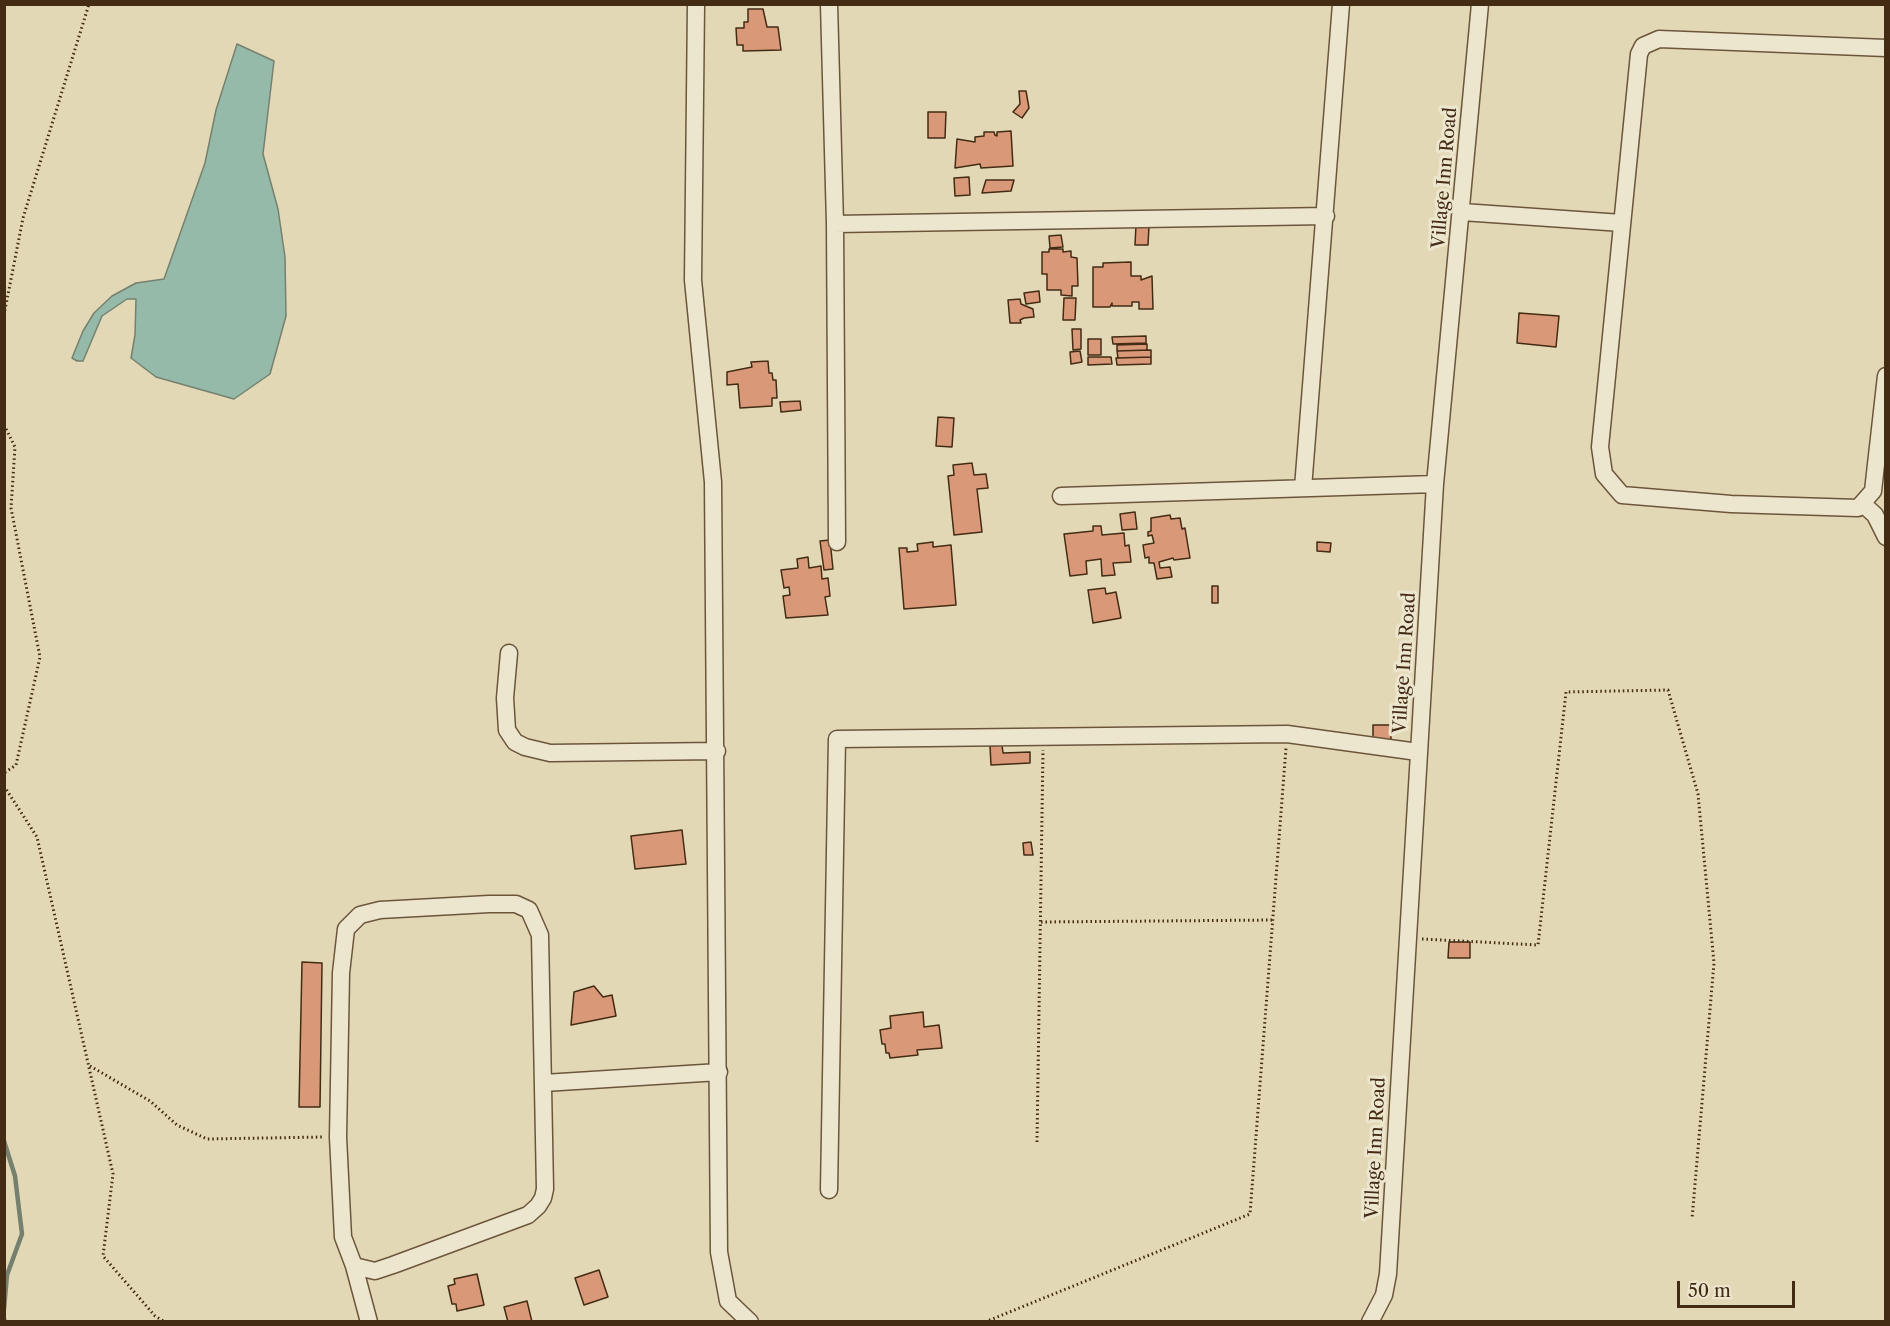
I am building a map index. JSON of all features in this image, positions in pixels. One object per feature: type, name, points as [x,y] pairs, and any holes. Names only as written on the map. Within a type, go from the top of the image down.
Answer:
[{"type":"street","points":[[696,4],[693,280],[713,482],[721,1277],[728,1301],[750,1322]]},
{"type":"street","points":[[829,4],[835,224],[837,542]]},
{"type":"street","points":[[1303,488],[1341,4]]},
{"type":"street","name":"Village Inn Road","points":[[1370,1322],[1384,1295],[1388,1274],[1435,484],[1480,4]]},
{"type":"street","points":[[1874,496],[1858,508],[1731,504],[1622,495],[1612,485],[1603,468],[1600,447],[1639,54],[1643,46],[1659,39],[1886,48]]},
{"type":"street","points":[[1462,212],[1622,223]]},
{"type":"street","points":[[835,224],[1326,216]]},
{"type":"street","points":[[1886,376],[1874,496],[1875,515],[1886,537]]},
{"type":"street","points":[[1061,496],[1435,484]]},
{"type":"street","points":[[509,653],[505,698],[507,730],[515,742],[525,747],[550,753],[717,751]]},
{"type":"street","points":[[829,1190],[837,739],[1287,734],[1418,752]]},
{"type":"street","points":[[354,1266],[375,1271],[528,1215],[538,1206],[545,1189],[540,935],[529,910],[516,904],[398,907],[369,912],[351,921],[343,938],[338,1137],[343,1237],[354,1266],[369,1322]]},
{"type":"street","points":[[543,1083],[718,1072]]},
{"type":"path","points":[[4,315],[23,218],[89,4]]},
{"type":"path","points":[[4,425],[15,447],[11,508],[40,657],[16,765],[4,773]]},
{"type":"path","points":[[1408,938],[1538,945],[1566,692],[1668,690],[1698,794],[1714,963],[1692,1219]]},
{"type":"path","points":[[985,1322],[1250,1214],[1287,734]]},
{"type":"path","points":[[1037,1142],[1044,737]]},
{"type":"path","points":[[4,786],[37,837],[113,1174],[103,1256],[155,1316],[165,1322]]},
{"type":"path","points":[[1041,922],[1273,920]]},
{"type":"path","points":[[90,1066],[150,1101],[177,1125],[207,1139],[338,1137]]},
{"type":"shaded area","points":[[237,44],[274,61],[263,154],[278,209],[285,257],[286,316],[270,374],[234,399],[156,377],[131,358],[135,335],[136,299],[127,299],[102,316],[83,361],[77,361],[72,358],[83,331],[94,313],[112,296],[136,283],[164,279],[205,163],[216,110]]},
{"type":"building","points":[[748,9],[763,9],[767,27],[778,27],[781,50],[743,51],[743,45],[737,45],[736,28],[744,28],[744,22],[748,22]]},
{"type":"building","points":[[1019,91],[1026,91],[1029,108],[1022,118],[1013,112],[1020,104]]},
{"type":"building","points":[[928,112],[946,112],[945,138],[928,138]]},
{"type":"building","points":[[1011,131],[1013,166],[981,168],[980,164],[955,168],[957,139],[975,142],[975,137],[984,136],[984,132],[994,132],[997,136],[997,132]]},
{"type":"building","points":[[969,177],[970,195],[955,196],[954,178]]},
{"type":"building","points":[[986,180],[1014,180],[1011,191],[982,193]]},
{"type":"building","points":[[1136,225],[1149,226],[1148,245],[1135,245]]},
{"type":"building","points":[[1061,235],[1063,247],[1050,248],[1049,236]]},
{"type":"building","points":[[1049,249],[1071,251],[1071,257],[1077,258],[1078,286],[1072,286],[1072,296],[1061,295],[1061,290],[1047,290],[1047,274],[1042,274],[1042,252],[1049,252]]},
{"type":"building","points":[[1131,262],[1131,276],[1141,276],[1141,280],[1152,276],[1153,309],[1139,309],[1139,302],[1132,302],[1132,306],[1112,306],[1112,303],[1110,307],[1093,307],[1093,267],[1103,267],[1103,263]]},
{"type":"building","points":[[1039,291],[1040,302],[1026,304],[1024,293]]},
{"type":"building","points":[[1064,298],[1076,298],[1075,320],[1063,320]]},
{"type":"building","points":[[1020,299],[1021,304],[1033,309],[1034,317],[1024,318],[1020,320],[1021,323],[1010,323],[1008,300]]},
{"type":"building","points":[[1519,313],[1559,316],[1556,347],[1517,343]]},
{"type":"building","points":[[1072,329],[1081,329],[1081,349],[1073,350]]},
{"type":"building","points":[[1146,336],[1146,343],[1113,344],[1112,337]]},
{"type":"building","points":[[1088,339],[1101,339],[1101,355],[1088,355]]},
{"type":"building","points":[[1147,344],[1147,350],[1117,351],[1117,345]]},
{"type":"building","points":[[1151,350],[1151,357],[1118,358],[1117,351]]},
{"type":"building","points":[[1080,351],[1082,362],[1071,364],[1070,352]]},
{"type":"building","points":[[1088,357],[1111,357],[1112,364],[1088,365]]},
{"type":"building","points":[[1151,357],[1151,364],[1117,365],[1116,358]]},
{"type":"building","points":[[768,361],[769,373],[772,373],[773,380],[776,380],[777,398],[772,398],[772,406],[740,408],[738,384],[727,385],[727,372],[752,367],[751,362]]},
{"type":"building","points":[[800,401],[801,410],[781,412],[780,402]]},
{"type":"building","points":[[938,417],[954,418],[952,447],[936,446]]},
{"type":"building","points":[[972,463],[974,475],[986,474],[988,488],[977,489],[982,532],[954,535],[948,476],[954,475],[953,465]]},
{"type":"building","points":[[1135,512],[1137,529],[1122,530],[1120,514]]},
{"type":"building","points":[[1170,515],[1171,519],[1180,518],[1182,529],[1185,528],[1190,558],[1174,560],[1173,558],[1159,562],[1160,568],[1170,567],[1172,577],[1157,579],[1154,563],[1149,563],[1149,557],[1145,558],[1143,545],[1154,543],[1152,535],[1148,536],[1148,532],[1151,531],[1151,518]]},
{"type":"building","points":[[1093,526],[1101,526],[1102,535],[1124,533],[1125,546],[1129,545],[1131,562],[1113,563],[1115,575],[1102,576],[1101,559],[1086,561],[1087,574],[1070,576],[1064,534],[1093,531]]},
{"type":"building","points":[[830,540],[833,569],[824,570],[820,541]]},
{"type":"building","points":[[933,542],[933,547],[951,545],[956,605],[904,609],[899,548],[907,548],[907,552],[918,551],[917,544]]},
{"type":"building","points":[[1317,542],[1331,543],[1330,552],[1317,551]]},
{"type":"building","points":[[808,557],[809,568],[821,566],[822,579],[828,578],[830,596],[825,597],[828,615],[786,618],[783,596],[790,595],[789,587],[784,588],[781,570],[798,568],[797,559]]},
{"type":"building","points":[[1212,586],[1218,586],[1218,603],[1212,603]]},
{"type":"building","points":[[1105,588],[1106,594],[1116,592],[1121,618],[1093,623],[1088,590]]},
{"type":"building","points":[[1373,725],[1391,725],[1391,740],[1373,741]]},
{"type":"building","points":[[1002,745],[1003,753],[1030,752],[1030,763],[991,765],[990,746]]},
{"type":"building","points":[[682,830],[686,864],[635,869],[631,836]]},
{"type":"building","points":[[1031,842],[1033,855],[1024,855],[1023,843]]},
{"type":"building","points":[[1449,942],[1470,942],[1470,958],[1448,958]]},
{"type":"building","points":[[302,962],[322,963],[320,1107],[299,1107]]},
{"type":"building","points":[[594,986],[603,997],[612,995],[616,1016],[571,1025],[574,992]]},
{"type":"building","points":[[923,1012],[924,1027],[939,1025],[942,1048],[917,1050],[918,1055],[890,1058],[889,1053],[886,1053],[885,1044],[882,1044],[880,1030],[891,1028],[890,1016]]},
{"type":"building","points":[[599,1270],[608,1297],[584,1305],[575,1278]]},
{"type":"building","points":[[477,1274],[484,1305],[457,1311],[456,1304],[452,1304],[448,1286],[455,1284],[454,1279]]},
{"type":"building","points":[[527,1301],[532,1322],[508,1322],[504,1307]]},
{"type":"waterway","points":[[4,1141],[15,1176],[22,1234],[7,1275],[4,1309]]}]
